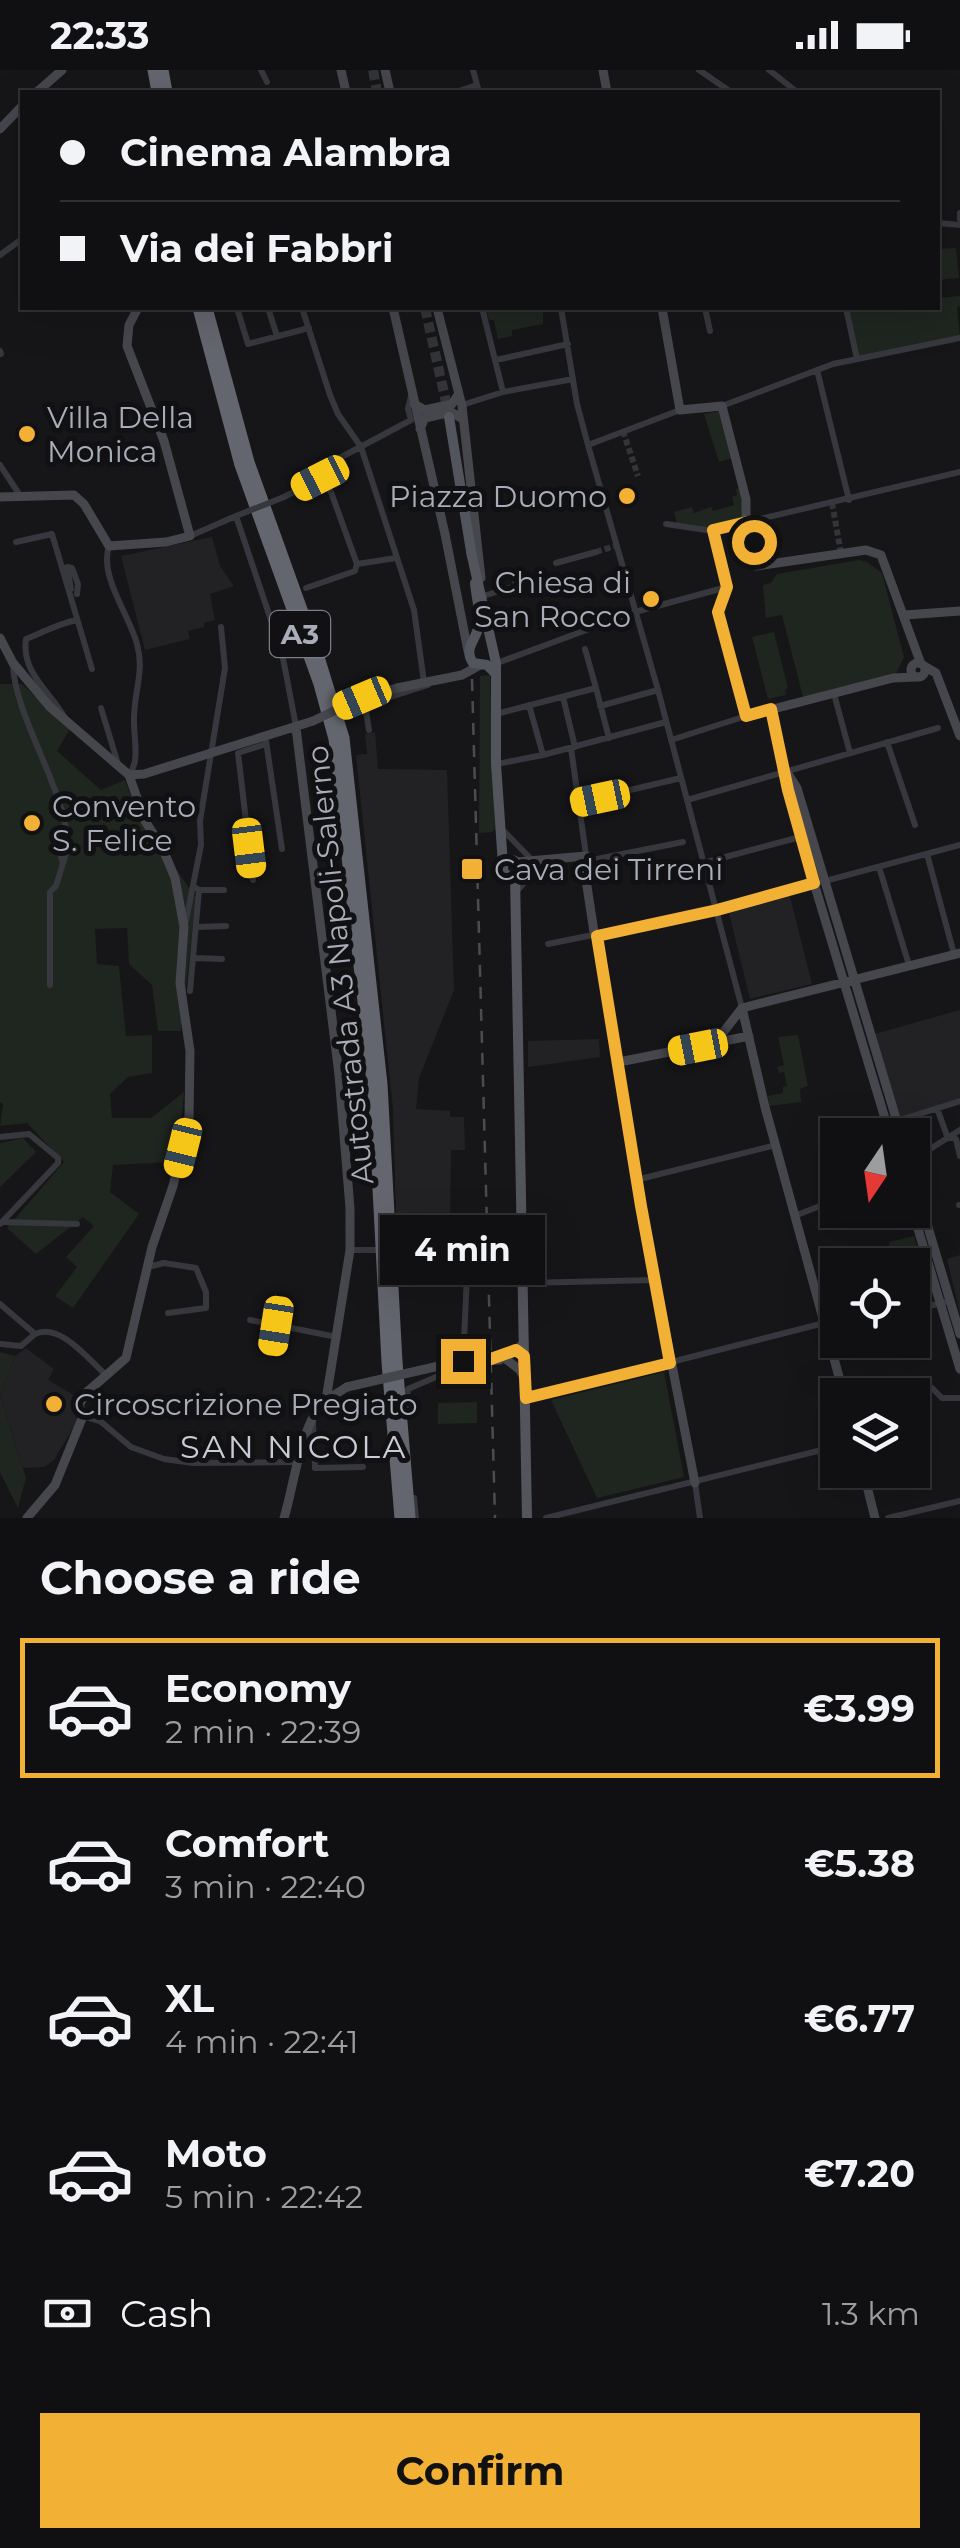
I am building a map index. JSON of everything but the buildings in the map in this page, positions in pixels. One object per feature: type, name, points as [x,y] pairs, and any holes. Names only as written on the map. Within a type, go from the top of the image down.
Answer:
[{"type":"highway","name":"Autostrada A3 Napoli-Salerno","points":[[199,310],[245,480],[319,684],[334,738],[373,1092],[387,1362],[400,1518]]},
{"type":"highway","name":"Autostrada A3 Napoli-Salerno","points":[[208,310],[249,462],[344,738],[382,1084],[397,1362],[413,1518]]},
{"type":"main road","points":[[449,417],[472,552],[479,623],[467,654],[470,660],[488,666]]},
{"type":"main road","points":[[472,552],[492,650],[488,666],[495,714],[500,831],[512,868],[528,1518]]},
{"type":"street","points":[[39,90],[62,70]]},
{"type":"street","points":[[260,70],[267,82]]},
{"type":"street","points":[[473,70],[478,89]]},
{"type":"street","points":[[698,70],[728,90]]},
{"type":"street","points":[[769,70],[794,90]]},
{"type":"street","points":[[0,129],[20,108]]},
{"type":"street","points":[[0,255],[20,240]]},
{"type":"street","points":[[137,310],[128,326],[128,346],[164,441],[190,536]]},
{"type":"street","points":[[238,310],[248,344],[309,328]]},
{"type":"street","points":[[269,310],[276,336]]},
{"type":"street","points":[[303,310],[338,414],[362,447],[414,610],[424,682]]},
{"type":"street","points":[[393,310],[445,534],[467,654],[462,676]]},
{"type":"street","points":[[437,310],[462,406],[484,596],[516,586],[514,575]]},
{"type":"street","points":[[482,310],[503,392]]},
{"type":"street","points":[[562,310],[588,445],[658,690],[776,1145],[820,1295]]},
{"type":"street","points":[[662,310],[680,410]]},
{"type":"street","points":[[705,310],[710,330]]},
{"type":"street","points":[[846,310],[857,358]]},
{"type":"street","points":[[588,445],[680,410],[722,406],[857,358],[960,338]]},
{"type":"street","points":[[495,360],[568,344]]},
{"type":"street","points":[[817,370],[849,500]]},
{"type":"street","points":[[462,406],[503,392],[573,379]]},
{"type":"street","points":[[412,398],[425,410],[452,404],[458,394]]},
{"type":"street","points":[[109,546],[166,542],[190,536],[284,497],[320,478],[332,462],[411,420],[408,408],[412,398]]},
{"type":"street","points":[[722,406],[746,499],[755,564],[759,568],[870,550],[886,562],[904,612]]},
{"type":"street","points":[[420,432],[425,418],[454,412],[463,419]]},
{"type":"street","points":[[0,464],[19,494]]},
{"type":"street","points":[[666,524],[713,530],[960,472]]},
{"type":"street","points":[[306,588],[355,571],[356,564],[331,492],[320,478]]},
{"type":"street","points":[[0,496],[74,495],[84,504],[109,546],[106,562],[130,620],[142,667],[134,718],[136,763],[124,772]]},
{"type":"street","points":[[236,516],[282,653],[296,728],[340,1074],[350,1250],[326,1400]]},
{"type":"street","points":[[747,522],[760,563],[862,546],[878,548],[890,559],[917,668]]},
{"type":"street","points":[[713,530],[727,587],[718,612],[746,716]]},
{"type":"street","points":[[16,542],[52,534],[73,594],[92,669]]},
{"type":"street","points":[[556,563],[596,552]]},
{"type":"street","points":[[356,564],[396,558]]},
{"type":"street","points":[[253,880],[238,753],[362,698],[462,676],[636,612],[727,587]]},
{"type":"street","points":[[904,612],[960,611]]},
{"type":"street","points":[[66,719],[30,671],[25,646],[26,639],[50,626],[77,620]]},
{"type":"street","points":[[27,1518],[55,1485],[83,1416],[78,1405],[126,1358],[189,1119],[190,1050],[180,982],[224,668],[221,628]]},
{"type":"street","points":[[0,638],[36,692],[124,772]]},
{"type":"street","points":[[585,649],[609,738]]},
{"type":"street","points":[[13,662],[22,716],[58,801],[69,840],[56,886],[50,892],[50,985]]},
{"type":"street","points":[[671,740],[917,668],[936,673],[957,717],[960,736]]},
{"type":"street","points":[[347,710],[438,680]]},
{"type":"street","points":[[495,714],[596,688]]},
{"type":"street","points":[[600,706],[658,690]]},
{"type":"street","points":[[834,692],[850,753]]},
{"type":"street","points":[[563,697],[573,747],[594,932],[700,1518]]},
{"type":"street","points":[[365,705],[370,730]]},
{"type":"street","points":[[530,706],[543,755]]},
{"type":"street","points":[[101,708],[145,821],[162,846],[175,878],[190,927],[194,958],[190,990]]},
{"type":"street","points":[[771,709],[818,882],[879,1080],[887,1118]]},
{"type":"street","points":[[496,764],[666,722]]},
{"type":"street","points":[[687,800],[938,728]]},
{"type":"street","points":[[124,772],[265,740]]},
{"type":"street","points":[[265,740],[282,849]]},
{"type":"street","points":[[886,742],[915,825]]},
{"type":"street","points":[[579,802],[681,778]]},
{"type":"street","points":[[500,831],[536,865]]},
{"type":"street","points":[[54,836],[63,863]]},
{"type":"street","points":[[704,863],[806,836]]},
{"type":"street","points":[[512,868],[684,842]]},
{"type":"street","points":[[548,944],[717,910],[960,845]]},
{"type":"street","points":[[715,1043],[742,1008],[957,953],[927,854]]},
{"type":"street","points":[[513,896],[536,865]]},
{"type":"street","points":[[879,867],[909,965]]},
{"type":"street","points":[[196,888],[224,890]]},
{"type":"street","points":[[190,927],[226,926]]},
{"type":"street","points":[[194,958],[222,959]]},
{"type":"street","points":[[730,1024],[742,1023],[748,1032]]},
{"type":"street","points":[[619,1062],[715,1043],[748,1032]]},
{"type":"street","points":[[879,1080],[896,1118]]},
{"type":"street","points":[[906,1118],[960,1102]]},
{"type":"street","points":[[937,1108],[947,1136]]},
{"type":"street","points":[[930,1148],[960,1130]]},
{"type":"street","points":[[0,1138],[29,1134],[58,1158],[49,1175],[1,1223]]},
{"type":"street","points":[[947,1136],[956,1139],[960,1156]]},
{"type":"street","points":[[636,1180],[776,1145]]},
{"type":"street","points":[[797,1215],[820,1206]]},
{"type":"street","points":[[1,1223],[77,1224]]},
{"type":"street","points":[[922,1228],[960,1368]]},
{"type":"street","points":[[401,1251],[415,1251],[427,1244],[450,1246],[468,1254],[457,1362],[443,1374],[408,1389],[406,1398],[413,1518]]},
{"type":"street","points":[[350,1250],[376,1250]]},
{"type":"street","points":[[148,1267],[164,1263],[196,1268],[206,1292],[206,1308],[168,1313]]},
{"type":"street","points":[[523,1283],[654,1280]]},
{"type":"street","points":[[930,1306],[945,1302]]},
{"type":"street","points":[[945,1302],[960,1334]]},
{"type":"street","points":[[0,1304],[35,1334]]},
{"type":"street","points":[[250,1320],[337,1338]]},
{"type":"street","points":[[273,1348],[276,1326]]},
{"type":"street","points":[[526,1398],[820,1328]]},
{"type":"street","points":[[0,1344],[21,1346],[42,1330],[57,1332],[107,1376]]},
{"type":"street","points":[[284,1518],[302,1450],[318,1406],[326,1400],[347,1387],[457,1362],[502,1359],[521,1350]]},
{"type":"street","points":[[502,1359],[520,1370],[526,1380]]},
{"type":"street","points":[[329,1381],[347,1387]]},
{"type":"street","points":[[930,1388],[942,1398],[960,1398]]},
{"type":"street","points":[[83,1416],[100,1421],[132,1447],[164,1459],[193,1463],[300,1462]]},
{"type":"street","points":[[313,1420],[314,1468],[362,1467]]},
{"type":"street","points":[[284,1460],[302,1450]]},
{"type":"street","points":[[546,1518],[820,1451]]},
{"type":"street","points":[[868,1488],[875,1518]]},
{"type":"street","points":[[888,1518],[960,1500]]},
{"type":"shaded area","points":[[956,248],[959,278],[940,280],[940,249]]},
{"type":"shaded area","points":[[960,296],[960,338],[857,359],[846,310],[940,310],[940,298]]},
{"type":"shaded area","points":[[486,310],[543,310],[543,324],[512,330],[512,336],[498,339],[494,320],[489,320]]},
{"type":"shaded area","points":[[720,411],[733,458],[719,462],[704,414]]},
{"type":"shaded area","points":[[741,487],[744,518],[704,528],[677,523],[674,512],[692,507],[694,513],[711,507],[713,511],[734,505],[732,497]]},
{"type":"shaded area","points":[[212,537],[220,566],[234,586],[210,594],[215,620],[188,631],[190,639],[145,650],[121,556]]},
{"type":"shaded area","points":[[859,560],[882,573],[904,657],[896,674],[803,697],[782,615],[766,618],[763,585],[771,583],[777,574]]},
{"type":"shaded area","points":[[774,632],[788,688],[786,695],[768,699],[752,637]]},
{"type":"shaded area","points":[[490,675],[495,829],[479,833],[480,676]]},
{"type":"shaded area","points":[[0,684],[22,684],[70,729],[57,751],[101,790],[125,780],[136,811],[196,898],[181,1031],[158,1031],[152,985],[129,964],[127,928],[95,929],[97,964],[119,966],[126,1036],[152,1035],[152,1073],[128,1077],[110,1094],[112,1118],[151,1118],[184,1092],[173,1162],[113,1165],[110,1192],[139,1214],[73,1308],[55,1296],[77,1267],[66,1257],[94,1226],[83,1217],[36,1254],[7,1228],[64,1162],[27,1123],[0,1126]]},
{"type":"shaded area","points":[[375,732],[378,769],[447,770],[454,990],[419,1078],[416,1109],[450,1111],[450,1117],[464,1117],[465,1150],[451,1150],[450,1223],[444,1224],[444,1243],[411,1241],[407,1237],[406,1213],[396,1213],[393,1109],[356,755],[367,754],[365,734]]},
{"type":"shaded area","points":[[789,893],[812,984],[750,999],[728,909]]},
{"type":"shaded area","points":[[960,1010],[960,1101],[896,1118],[871,1035]]},
{"type":"shaded area","points":[[798,1035],[808,1086],[800,1089],[801,1102],[769,1106],[768,1096],[783,1093],[787,1086],[784,1072],[779,1073],[777,1067],[784,1065],[778,1037]]},
{"type":"shaded area","points":[[599,1039],[600,1057],[528,1067],[528,1041]]},
{"type":"shaded area","points":[[23,1138],[36,1152],[0,1187],[0,1143]]},
{"type":"shaded area","points":[[914,1236],[918,1248],[889,1248],[889,1242]]},
{"type":"shaded area","points":[[960,1255],[960,1314],[947,1259]]},
{"type":"shaded area","points":[[26,1348],[54,1369],[48,1380],[77,1397],[76,1423],[54,1460],[44,1467],[23,1468],[0,1396],[15,1356]]},
{"type":"shaded area","points":[[0,1352],[15,1356],[0,1396]]},
{"type":"shaded area","points":[[664,1372],[684,1477],[597,1498],[551,1400]]},
{"type":"shaded area","points":[[0,1396],[26,1478],[18,1508],[0,1472]]},
{"type":"shaded area","points":[[477,1402],[477,1423],[438,1424],[438,1403]]},
{"type":"tunnel","points":[[373,70],[377,90]]},
{"type":"tunnel","points":[[425,310],[448,411]]},
{"type":"tunnel","points":[[623,431],[638,476]]},
{"type":"tunnel","points":[[832,503],[841,553]]},
{"type":"tunnel","points":[[596,552],[615,546]]},
{"type":"railway","points":[[472,679],[495,1518]]},
{"type":"place","name":"Villa Della Monica","points":[[27,434]]},
{"type":"place","name":"Piazza Duomo","points":[[627,496]]},
{"type":"place","name":"Chiesa di San Rocco","points":[[651,599]]},
{"type":"place","name":"Convento S. Felice","points":[[32,823]]},
{"type":"place","name":"Cava dei Tirreni","points":[[472,869]]},
{"type":"place","name":"Circoscrizione Pregiato","points":[[54,1404]]},
{"type":"district","name":"SAN NICOLA","points":[[294,1446]]},
{"type":"route","points":[[463,1361],[488,1360],[516,1350],[524,1356],[526,1398],[670,1363],[597,936],[717,910],[814,883],[771,709],[746,716],[718,612],[727,587],[713,530],[747,522],[754,542]]}]
